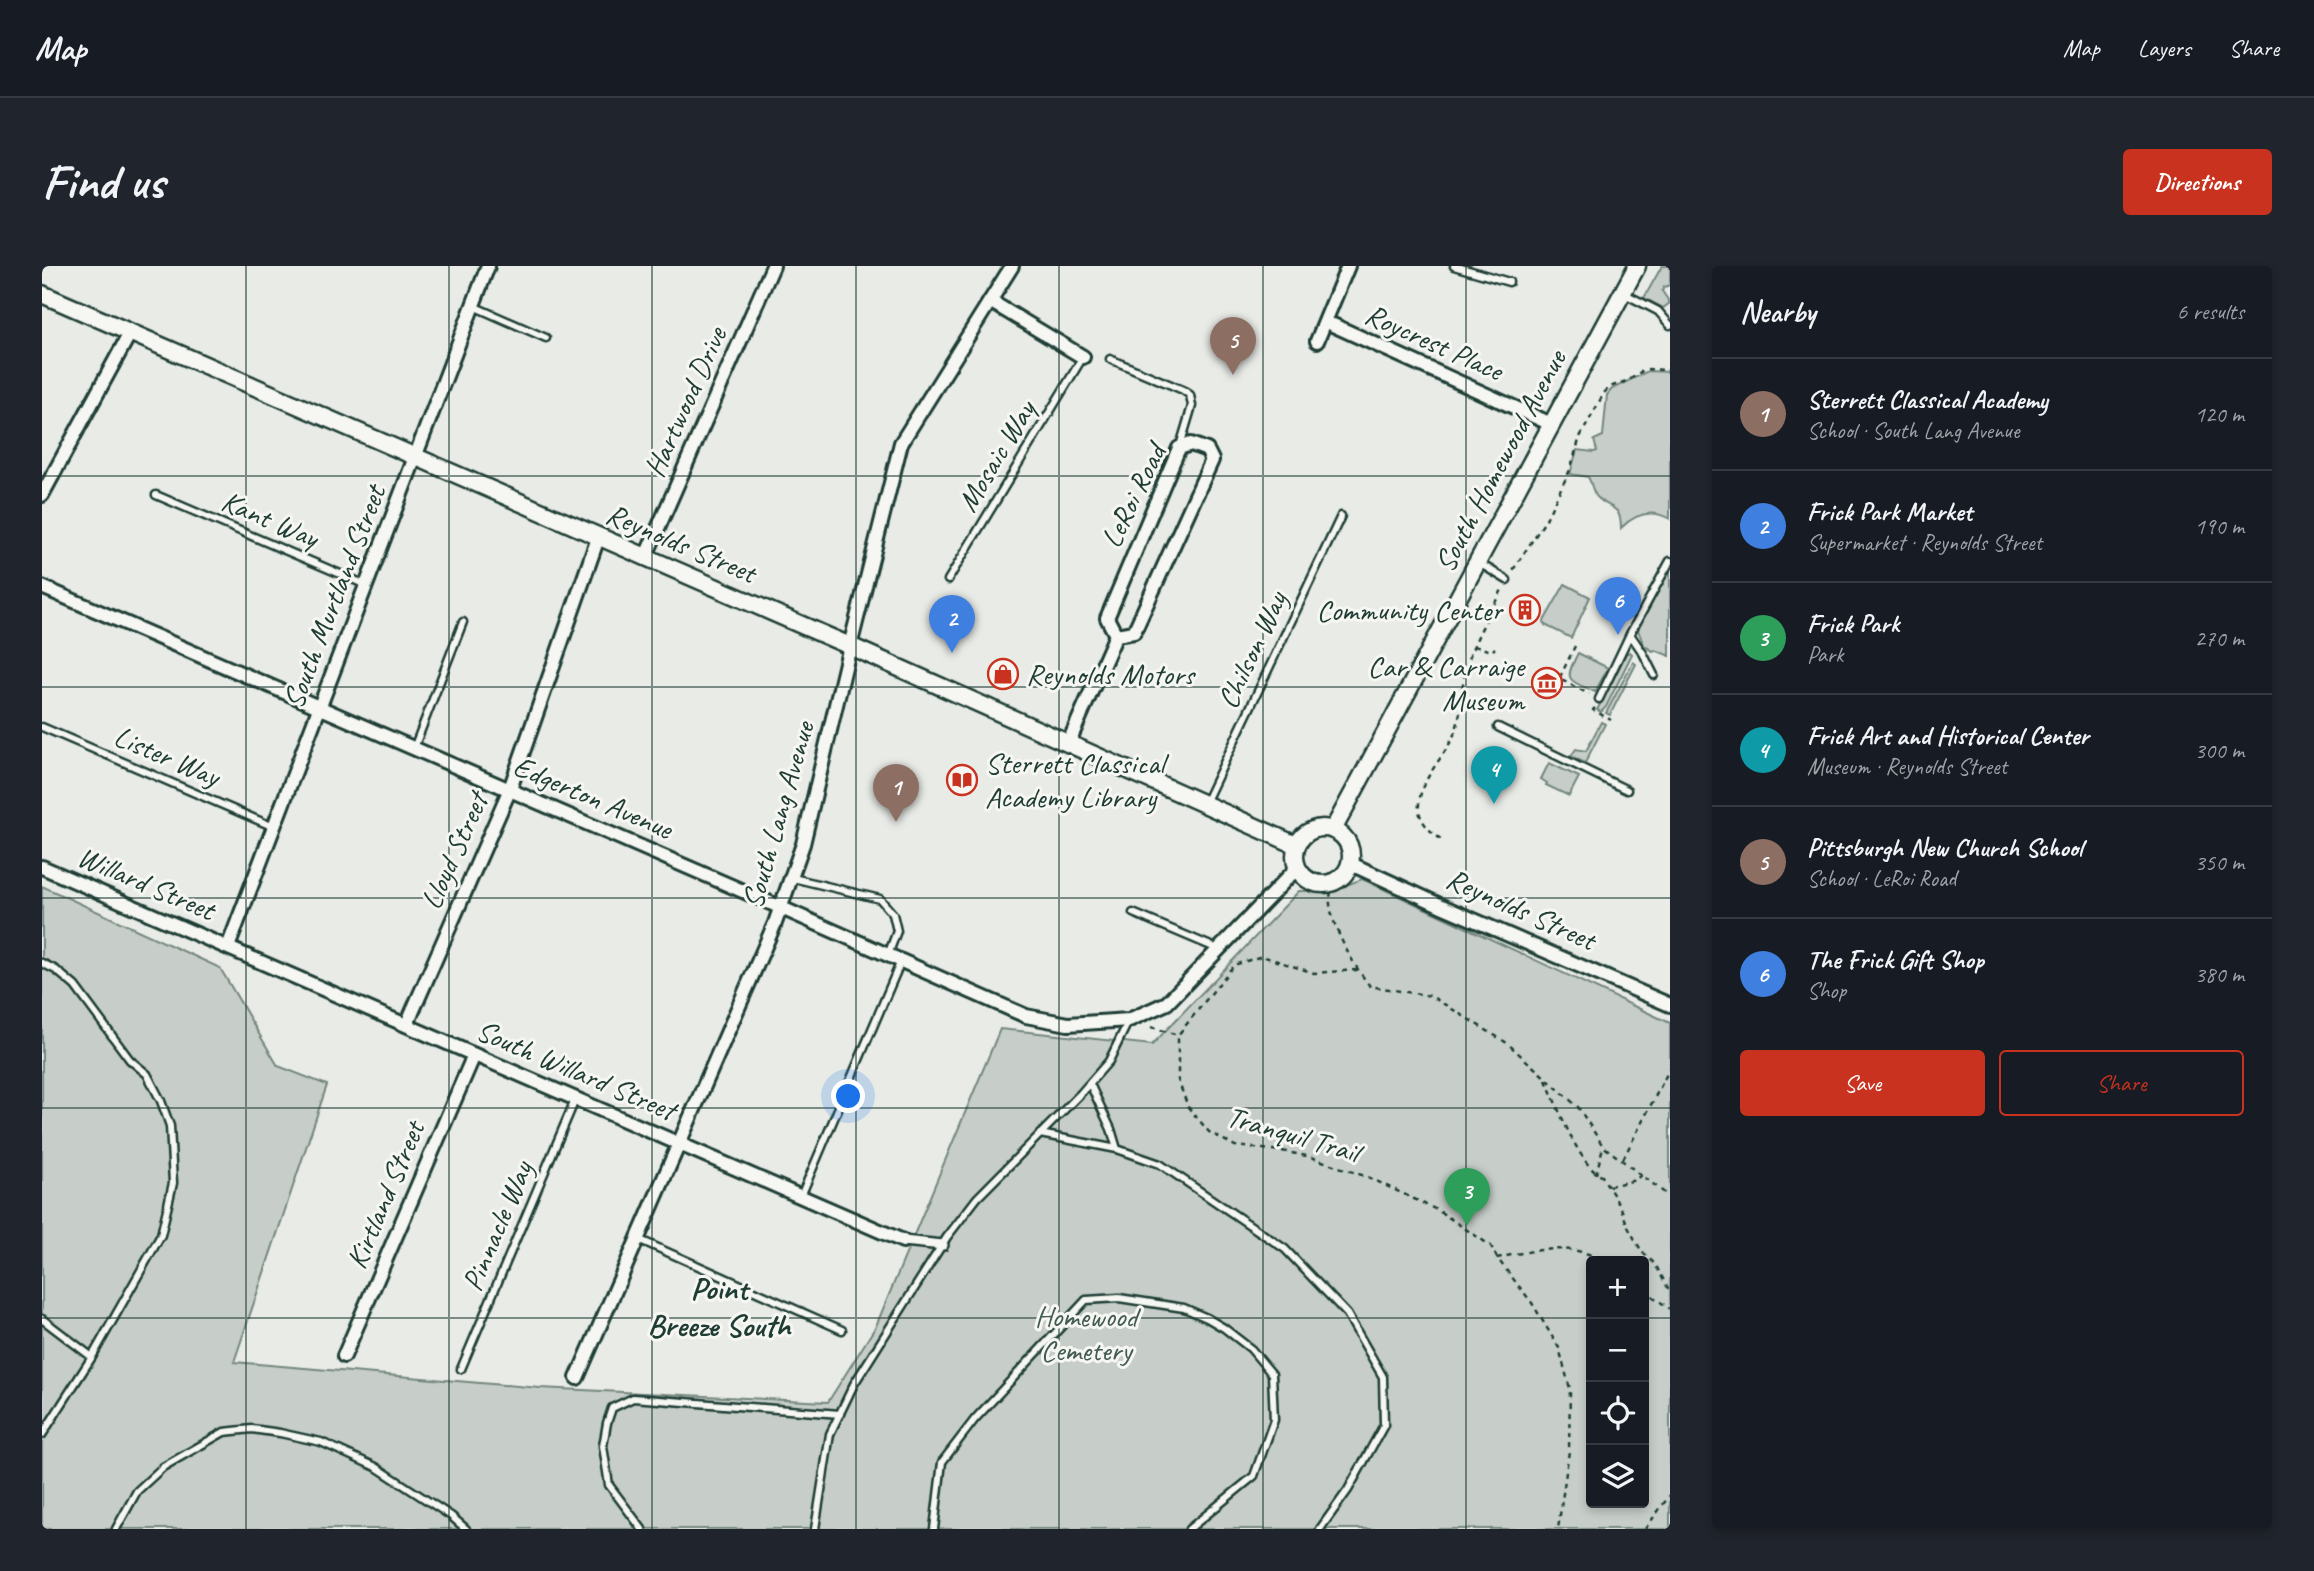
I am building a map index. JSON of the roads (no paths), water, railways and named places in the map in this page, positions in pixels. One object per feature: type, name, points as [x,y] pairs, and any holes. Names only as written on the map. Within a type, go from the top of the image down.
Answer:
[{"type":"street","name":"South Murtland Street","points":[[228,947],[488,266]]},
{"type":"street","name":"Hartwood Drive","points":[[645,558],[773,266]]},
{"type":"street","name":"South Lang Avenue","points":[[577,1378],[782,908],[793,877],[901,443],[1012,266]]},
{"type":"street","points":[[1317,341],[1347,266]]},
{"type":"street","name":"South Homewood Avenue","points":[[1333,830],[1637,266]]},
{"type":"street","name":"Reynolds Street","points":[[42,294],[850,646],[1296,845]]},
{"type":"street","points":[[990,301],[1083,357]]},
{"type":"street","name":"Roycrest Place","points":[[1333,325],[1551,424]]},
{"type":"street","points":[[42,495],[130,333]]},
{"type":"street","name":"LeRoi Road","points":[[1191,444],[1207,450],[1212,460],[1134,632],[1116,635],[1107,618],[1179,448],[1191,444]]},
{"type":"street","name":"Lloyd Street","points":[[407,1024],[510,789],[598,538]]},
{"type":"street","name":"Edgerton Avenue","points":[[42,587],[1026,1016],[1068,1024],[1129,1020]]},
{"type":"street","name":"LeRoi Road","points":[[1068,744],[1116,635]]},
{"type":"street","points":[[1319,828],[1333,830],[1345,839],[1350,848],[1349,863],[1344,874],[1333,882],[1313,882],[1304,877],[1297,868],[1294,857],[1296,845],[1309,831],[1319,828]]},
{"type":"street","name":"Reynolds Street","points":[[1349,863],[1670,1005]]},
{"type":"street","name":"Willard Street","points":[[42,867],[228,947]]},
{"type":"street","points":[[1129,1020],[1167,1003],[1297,868]]},
{"type":"street","name":"South Willard Street","points":[[228,947],[903,1241]]},
{"type":"street","name":"Kirtland Street","points":[[344,1356],[474,1055]]},
{"type":"street","points":[[903,1241],[943,1245]]},
{"type":"lane","points":[[1454,266],[1509,282]]},
{"type":"lane","points":[[1622,293],[1658,311],[1670,325]]},
{"type":"lane","points":[[473,306],[546,338]]},
{"type":"lane","name":"Mosaic Way","points":[[948,580],[1083,357]]},
{"type":"lane","points":[[1110,359],[1190,395],[1192,406],[1179,448]]},
{"type":"lane","name":"Kant Way","points":[[156,495],[368,586]]},
{"type":"lane","name":"Chilson Way","points":[[1205,803],[1341,516]]},
{"type":"lane","points":[[1599,699],[1630,634],[1670,561]]},
{"type":"lane","points":[[1477,562],[1507,580]]},
{"type":"lane","points":[[414,748],[463,622]]},
{"type":"lane","points":[[1630,634],[1654,675]]},
{"type":"lane","name":"Lister Way","points":[[42,727],[274,827]]},
{"type":"lane","points":[[1498,727],[1627,790]]},
{"type":"lane","points":[[793,877],[880,899],[893,914],[897,932],[888,955]]},
{"type":"lane","points":[[1133,913],[1220,950]]},
{"type":"lane","points":[[801,1196],[901,961]]},
{"type":"lane","points":[[42,963],[56,970],[75,986],[130,1059],[147,1074],[170,1126],[173,1183],[161,1235],[92,1357],[42,1435]]},
{"type":"lane","points":[[815,1529],[830,1434],[854,1384],[976,1198],[1090,1084],[1109,1061],[1129,1020]]},
{"type":"lane","points":[[1090,1084],[1111,1129],[1117,1149]]},
{"type":"lane","name":"Pinnacle Way","points":[[461,1369],[575,1100]]},
{"type":"lane","points":[[1040,1134],[1117,1149],[1160,1164],[1285,1249],[1347,1314],[1383,1377],[1384,1425],[1348,1490],[1320,1529]]},
{"type":"lane","points":[[638,1239],[842,1330]]},
{"type":"lane","points":[[934,1529],[942,1462],[975,1419],[1086,1300],[1119,1298],[1184,1308],[1208,1318],[1251,1349],[1272,1374],[1274,1420],[1254,1476],[1189,1529]]},
{"type":"lane","points":[[42,1319],[92,1357]]},
{"type":"lane","points":[[642,1529],[609,1485],[603,1446],[612,1408],[633,1398],[840,1414]]},
{"type":"lane","points":[[116,1529],[137,1491],[163,1467],[224,1432],[252,1429],[321,1442],[376,1467],[451,1516],[466,1529]]},
{"type":"place","name":"Pittsburgh New Church School","points":[[1233,375]]},
{"type":"place","name":"Community Center","points":[[1525,610]]},
{"type":"place","name":"The Frick Gift Shop","points":[[1618,635]]},
{"type":"place","name":"Frick Park Market","points":[[952,653]]},
{"type":"place","name":"Reynolds Motors","points":[[1003,674]]},
{"type":"place","name":"Car & Carraige Museum","points":[[1547,683]]},
{"type":"place","name":"Sterrett Classical Academy Library","points":[[962,780]]},
{"type":"place","name":"Frick Art and Historical Center","points":[[1494,804]]},
{"type":"place","name":"Sterrett Classical Academy","points":[[896,822]]},
{"type":"place","name":"Frick Park","points":[[1467,1226]]},
{"type":"district","name":"Point Breeze South","points":[[719,1306]]},
{"type":"park label","name":"Homewood Cemetery","points":[[1086,1333]]}]
